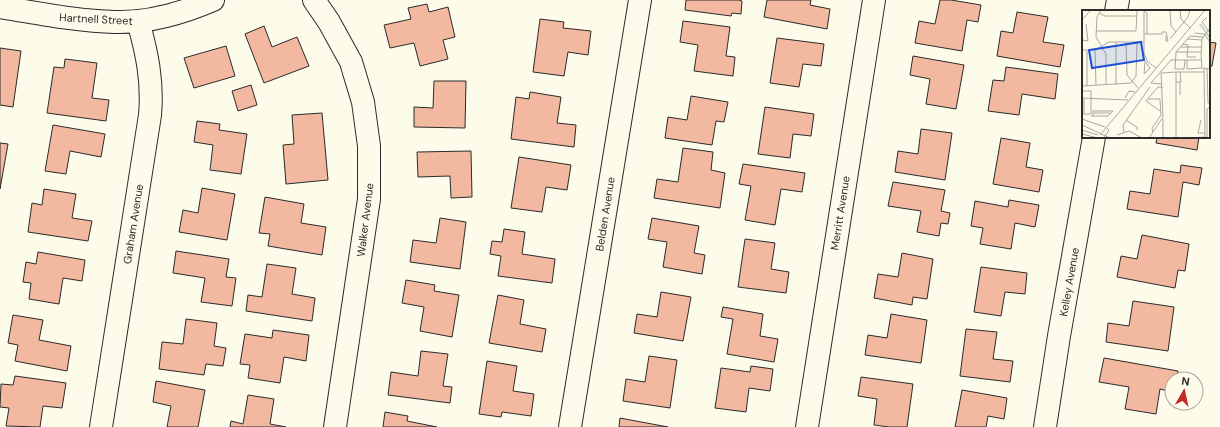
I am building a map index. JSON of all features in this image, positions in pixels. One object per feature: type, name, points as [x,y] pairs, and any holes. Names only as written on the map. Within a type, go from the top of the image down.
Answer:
[{"type":"street","name":"Hartnell Street","points":[[0,7],[48,16],[116,22],[138,21],[188,10],[213,0]]},
{"type":"street","name":"Walker Avenue","points":[[314,0],[329,22],[351,62],[363,102],[370,146],[370,199],[335,427]]},
{"type":"street","name":"Belden Avenue","points":[[570,427],[640,0]]},
{"type":"street","name":"Merritt Avenue","points":[[807,427],[874,0]]},
{"type":"street","points":[[1116,10],[1118,0]]},
{"type":"street","name":"Graham Avenue","points":[[101,427],[150,115],[151,82],[148,57],[138,21]]},
{"type":"street","name":"Kelley Avenue","points":[[1045,427],[1059,336],[1094,138]]},
{"type":"building","points":[[686,0],[739,0],[742,1],[741,14],[732,13],[731,16],[685,10]]},
{"type":"building","points":[[767,0],[811,0],[810,5],[830,9],[827,29],[764,17]]},
{"type":"building","points":[[940,0],[951,0],[981,5],[978,22],[967,20],[962,51],[915,43],[919,21],[935,24]]},
{"type":"building","points":[[427,4],[429,12],[448,7],[455,37],[443,40],[448,59],[420,66],[414,43],[390,48],[384,25],[411,19],[408,8]]},
{"type":"building","points":[[1017,12],[1048,17],[1043,42],[1064,45],[1060,67],[997,56],[1001,31],[1013,33]]},
{"type":"building","points":[[540,19],[564,22],[563,28],[591,31],[588,55],[568,52],[564,76],[533,72]]},
{"type":"building","points":[[683,21],[730,27],[726,56],[735,57],[733,76],[694,71],[698,45],[680,42]]},
{"type":"building","points":[[264,26],[272,47],[297,37],[309,66],[264,83],[245,34]]},
{"type":"building","points":[[777,38],[824,44],[821,66],[803,64],[799,87],[770,83]]},
{"type":"building","points":[[1210,42],[1216,43],[1212,66],[1210,66]]},
{"type":"building","points":[[226,46],[235,76],[194,88],[184,58]]},
{"type":"building","points":[[0,48],[21,51],[13,107],[0,105]]},
{"type":"building","points":[[913,56],[964,65],[956,109],[926,104],[930,79],[910,75]]},
{"type":"building","points":[[65,59],[97,63],[92,98],[109,100],[106,121],[47,113],[54,67],[64,68]]},
{"type":"building","points":[[1006,67],[1058,74],[1055,99],[1022,94],[1019,115],[988,111],[993,80],[1004,81]]},
{"type":"building","points":[[434,81],[466,81],[465,128],[414,127],[414,107],[433,108]]},
{"type":"building","points":[[251,85],[257,105],[238,111],[232,91]]},
{"type":"building","points":[[530,92],[561,97],[557,123],[576,125],[574,147],[511,139],[516,97],[529,99]]},
{"type":"building","points":[[691,96],[728,102],[724,122],[716,121],[712,145],[665,138],[668,117],[687,120]]},
{"type":"building","points":[[765,107],[814,114],[811,136],[793,134],[790,158],[758,154]]},
{"type":"building","points":[[322,113],[328,180],[286,184],[283,145],[294,144],[292,115]]},
{"type":"building","points":[[197,121],[220,124],[219,130],[247,134],[241,174],[210,170],[213,145],[194,142]]},
{"type":"building","points":[[53,125],[105,134],[101,157],[70,151],[66,174],[45,171]]},
{"type":"building","points":[[921,129],[952,133],[945,180],[895,172],[898,151],[918,154]]},
{"type":"building","points":[[1001,138],[1030,143],[1026,167],[1043,170],[1039,192],[993,184]]},
{"type":"building","points":[[1157,138],[1199,138],[1197,150],[1156,143]]},
{"type":"building","points":[[0,143],[8,144],[0,189]]},
{"type":"building","points":[[683,148],[713,152],[711,170],[725,173],[720,208],[654,198],[657,179],[678,182]]},
{"type":"building","points":[[471,151],[472,197],[451,198],[450,176],[418,177],[417,152]]},
{"type":"building","points":[[519,157],[571,165],[567,190],[546,187],[542,212],[511,208]]},
{"type":"building","points":[[743,164],[805,173],[802,192],[781,189],[775,225],[745,220],[751,186],[739,184]]},
{"type":"building","points":[[1181,165],[1202,168],[1199,185],[1183,182],[1178,217],[1127,209],[1130,191],[1150,194],[1154,169],[1180,173]]},
{"type":"building","points":[[893,182],[945,190],[941,211],[950,213],[948,224],[941,223],[939,236],[917,232],[921,211],[888,206]]},
{"type":"building","points":[[202,188],[235,194],[227,240],[179,232],[183,210],[198,213]]},
{"type":"building","points":[[44,189],[76,194],[72,218],[92,221],[88,241],[28,232],[32,203],[42,205]]},
{"type":"building","points":[[265,197],[304,204],[301,223],[326,227],[322,255],[268,246],[270,234],[259,233]]},
{"type":"building","points":[[1009,200],[1039,205],[1035,227],[1015,223],[1011,249],[980,244],[983,228],[971,226],[975,201],[1008,207]]},
{"type":"building","points":[[440,218],[466,222],[460,269],[410,262],[413,240],[436,243]]},
{"type":"building","points":[[652,218],[699,226],[694,253],[705,255],[702,274],[663,267],[667,242],[648,239]]},
{"type":"building","points":[[504,229],[525,232],[522,254],[555,259],[552,283],[498,276],[501,256],[490,254],[492,241],[502,242]]},
{"type":"building","points":[[1142,235],[1189,244],[1185,271],[1178,270],[1175,288],[1117,277],[1121,256],[1137,259]]},
{"type":"building","points":[[745,239],[775,243],[771,269],[789,272],[786,293],[738,287]]},
{"type":"building","points":[[176,251],[229,259],[226,277],[236,278],[232,306],[201,302],[205,278],[173,273]]},
{"type":"building","points":[[38,252],[85,260],[82,281],[63,278],[59,304],[29,299],[31,283],[23,282],[26,262],[36,264]]},
{"type":"building","points":[[902,253],[933,259],[927,299],[913,297],[912,305],[874,298],[878,274],[898,277]]},
{"type":"building","points":[[267,264],[296,268],[292,294],[315,298],[312,321],[246,311],[248,295],[262,297]]},
{"type":"building","points":[[981,267],[1027,273],[1025,294],[1005,292],[1001,316],[974,312]]},
{"type":"building","points":[[406,280],[435,285],[434,291],[459,295],[452,337],[420,331],[424,307],[402,303]]},
{"type":"building","points":[[661,292],[691,297],[683,341],[634,333],[637,314],[657,317]]},
{"type":"building","points":[[498,295],[524,300],[520,324],[546,329],[542,352],[489,343]]},
{"type":"building","points":[[1133,301],[1174,307],[1168,351],[1106,342],[1108,323],[1129,326]]},
{"type":"building","points":[[723,307],[763,314],[760,336],[778,339],[774,362],[727,354],[733,319],[721,317]]},
{"type":"building","points":[[891,314],[927,320],[921,363],[865,355],[868,335],[887,338]]},
{"type":"building","points":[[13,315],[43,320],[39,340],[71,346],[67,371],[15,361],[18,345],[8,343]]},
{"type":"building","points":[[186,319],[217,323],[214,346],[226,348],[223,366],[206,364],[204,375],[159,369],[162,342],[183,344]]},
{"type":"building","points":[[966,329],[997,332],[993,359],[1013,361],[1010,382],[960,376]]},
{"type":"building","points":[[273,330],[309,335],[306,361],[284,357],[280,383],[248,378],[250,365],[240,364],[245,334],[272,338]]},
{"type":"building","points":[[421,351],[448,354],[443,386],[452,387],[450,403],[388,395],[391,372],[418,376]]},
{"type":"building","points":[[649,356],[677,360],[670,408],[623,401],[626,379],[645,382]]},
{"type":"building","points":[[1104,358],[1178,371],[1164,371],[1164,390],[1160,389],[1156,414],[1125,409],[1129,387],[1099,382]]},
{"type":"building","points":[[487,361],[517,366],[513,391],[534,394],[531,416],[502,412],[501,417],[479,414]]},
{"type":"building","points":[[751,366],[773,369],[770,391],[749,388],[746,412],[715,408],[721,368],[750,372]]},
{"type":"building","points":[[15,376],[66,383],[62,408],[43,406],[40,427],[6,426],[9,408],[0,407],[1,384],[13,385]]},
{"type":"building","points":[[861,377],[913,384],[907,427],[874,425],[877,399],[858,396]]},
{"type":"building","points":[[156,381],[205,390],[198,427],[167,427],[171,406],[153,402]]},
{"type":"building","points":[[962,390],[1007,398],[1004,419],[988,416],[986,427],[955,427]]},
{"type":"building","points":[[248,395],[274,399],[270,424],[286,427],[230,427],[231,421],[243,424]]},
{"type":"building","points":[[385,412],[408,416],[407,421],[437,427],[383,427]]},
{"type":"building","points":[[620,418],[668,427],[619,427]]}]
